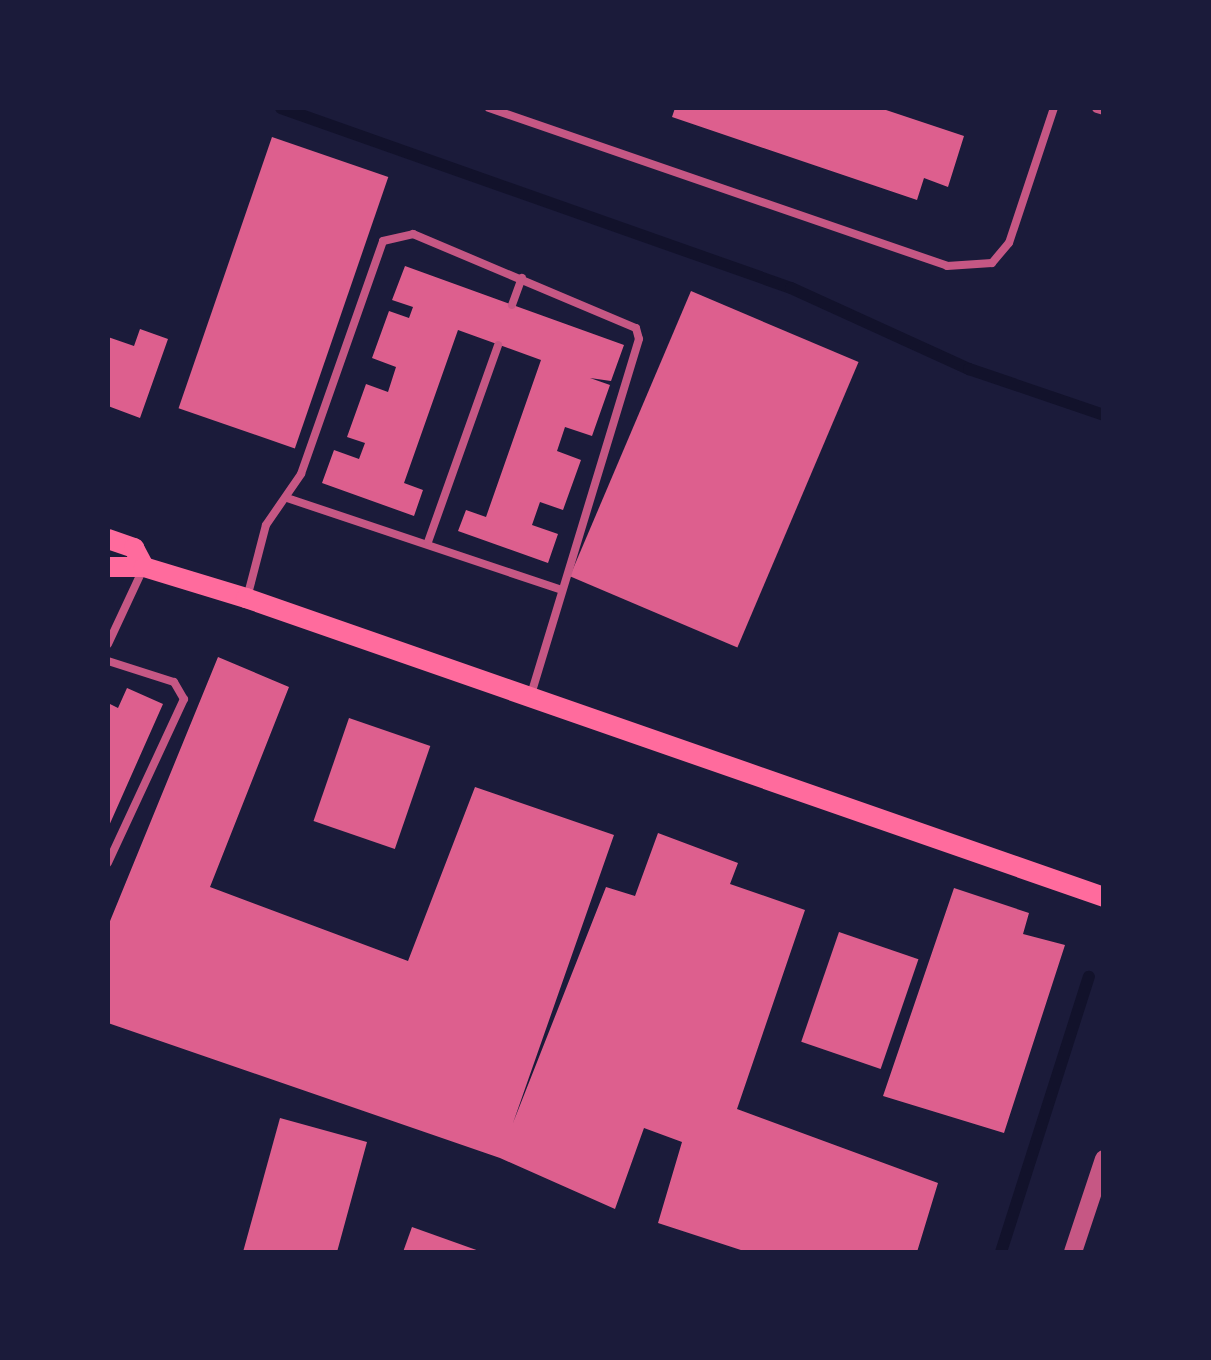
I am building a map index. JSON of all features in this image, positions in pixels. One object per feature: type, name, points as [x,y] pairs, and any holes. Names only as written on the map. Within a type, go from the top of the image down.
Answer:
[{"type":"main road","points":[[108,540],[134,548],[144,567]]},
{"type":"main road","points":[[108,566],[144,567],[246,598],[532,694],[1104,897]]},
{"type":"street","points":[[1074,1252],[1104,1159]]},
{"type":"lane","points":[[489,108],[948,266],[992,262],[1010,242],[1054,108]]},
{"type":"lane","points":[[246,598],[266,525],[287,498],[382,241],[414,234],[629,321],[639,338],[532,694]]},
{"type":"lane","points":[[512,305],[522,278]]},
{"type":"lane","points":[[428,542],[498,345]]},
{"type":"lane","points":[[287,498],[428,542],[562,590]]},
{"type":"lane","points":[[108,644],[144,567]]},
{"type":"lane","points":[[108,661],[174,682],[184,698],[108,863]]},
{"type":"building","points":[[675,108],[880,108],[964,136],[948,187],[924,178],[917,200],[672,117]]},
{"type":"building","points":[[272,137],[388,177],[295,448],[179,408]]},
{"type":"building","points":[[405,266],[624,345],[611,381],[590,378],[610,385],[592,436],[565,427],[557,451],[581,460],[563,510],[540,502],[532,525],[558,534],[548,563],[458,531],[466,510],[486,517],[541,360],[458,330],[404,483],[423,490],[414,516],[322,483],[334,450],[359,459],[365,443],[347,437],[366,384],[388,392],[396,367],[372,358],[389,311],[409,318],[413,307],[392,300]]},
{"type":"building","points":[[691,291],[859,362],[737,647],[570,576]]},
{"type":"building","points":[[140,329],[168,339],[140,418],[108,406],[108,337],[134,346]]},
{"type":"building","points":[[218,657],[289,687],[210,887],[408,961],[475,787],[614,835],[513,1123],[606,887],[635,896],[658,833],[738,863],[730,884],[805,910],[737,1109],[938,1183],[917,1252],[747,1252],[658,1223],[682,1142],[644,1128],[615,1209],[500,1158],[108,1023],[108,926]]},
{"type":"building","points":[[127,688],[163,704],[108,828],[108,703],[118,708]]},
{"type":"building","points":[[349,718],[430,746],[395,849],[314,821]]},
{"type":"building","points":[[954,888],[1029,913],[1023,934],[1065,945],[1004,1133],[883,1096]]},
{"type":"building","points":[[839,932],[918,959],[881,1069],[801,1042]]},
{"type":"building","points":[[280,1118],[367,1142],[337,1252],[243,1252]]},
{"type":"building","points":[[412,1227],[482,1252],[403,1252]]},
{"type":"waterway","points":[[281,108],[791,288],[969,369],[1104,415]]},
{"type":"waterway","points":[[1001,1252],[1089,977]]}]
